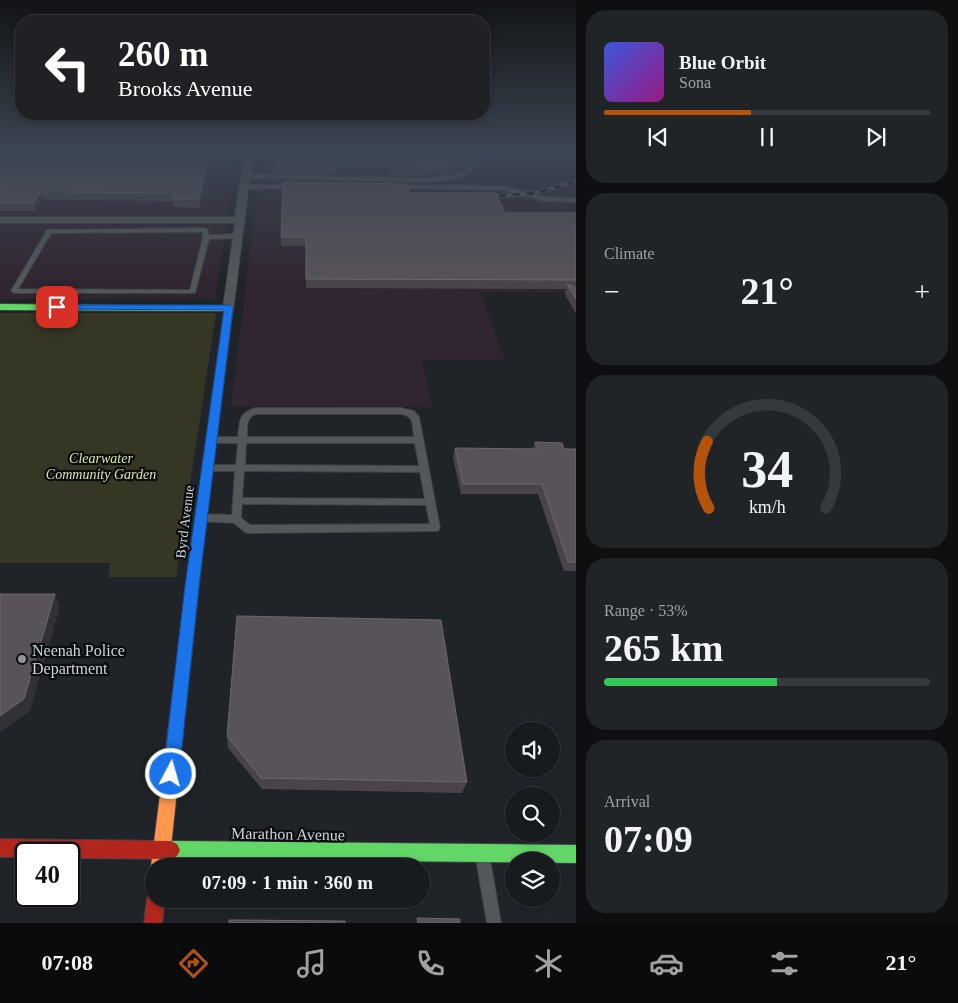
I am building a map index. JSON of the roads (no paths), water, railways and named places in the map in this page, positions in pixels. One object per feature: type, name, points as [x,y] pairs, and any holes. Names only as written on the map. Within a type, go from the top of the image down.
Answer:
[{"type":"street","name":"Byrd Avenue","points":[[161,858],[207,468],[243,195]]},
{"type":"street","points":[[0,220],[81,225],[177,225],[240,220]]},
{"type":"street","points":[[0,307],[229,308]]},
{"type":"street","name":"Marathon Avenue","points":[[0,848],[576,854]]},
{"type":"street","points":[[153,923],[155,908]]},
{"type":"lane","points":[[530,195],[544,199],[576,200]]},
{"type":"lane","points":[[81,225],[49,231],[14,291],[193,292],[206,237],[205,230],[177,225]]},
{"type":"lane","points":[[206,237],[238,236]]},
{"type":"lane","points":[[201,518],[236,519],[248,529],[435,528],[415,417],[411,413],[401,412],[256,411],[249,413],[244,419],[241,440],[236,519]]},
{"type":"lane","points":[[211,440],[420,440]]},
{"type":"lane","points":[[207,468],[425,469]]},
{"type":"lane","points":[[237,501],[430,502]]},
{"type":"lane","points":[[482,853],[494,923]]},
{"type":"railway","points":[[485,197],[510,195]]},
{"type":"place","name":"Neenah Police Department","points":[[22,659]]},
{"type":"park label","name":"Clearwater Community Garden","points":[[101,466]]}]
